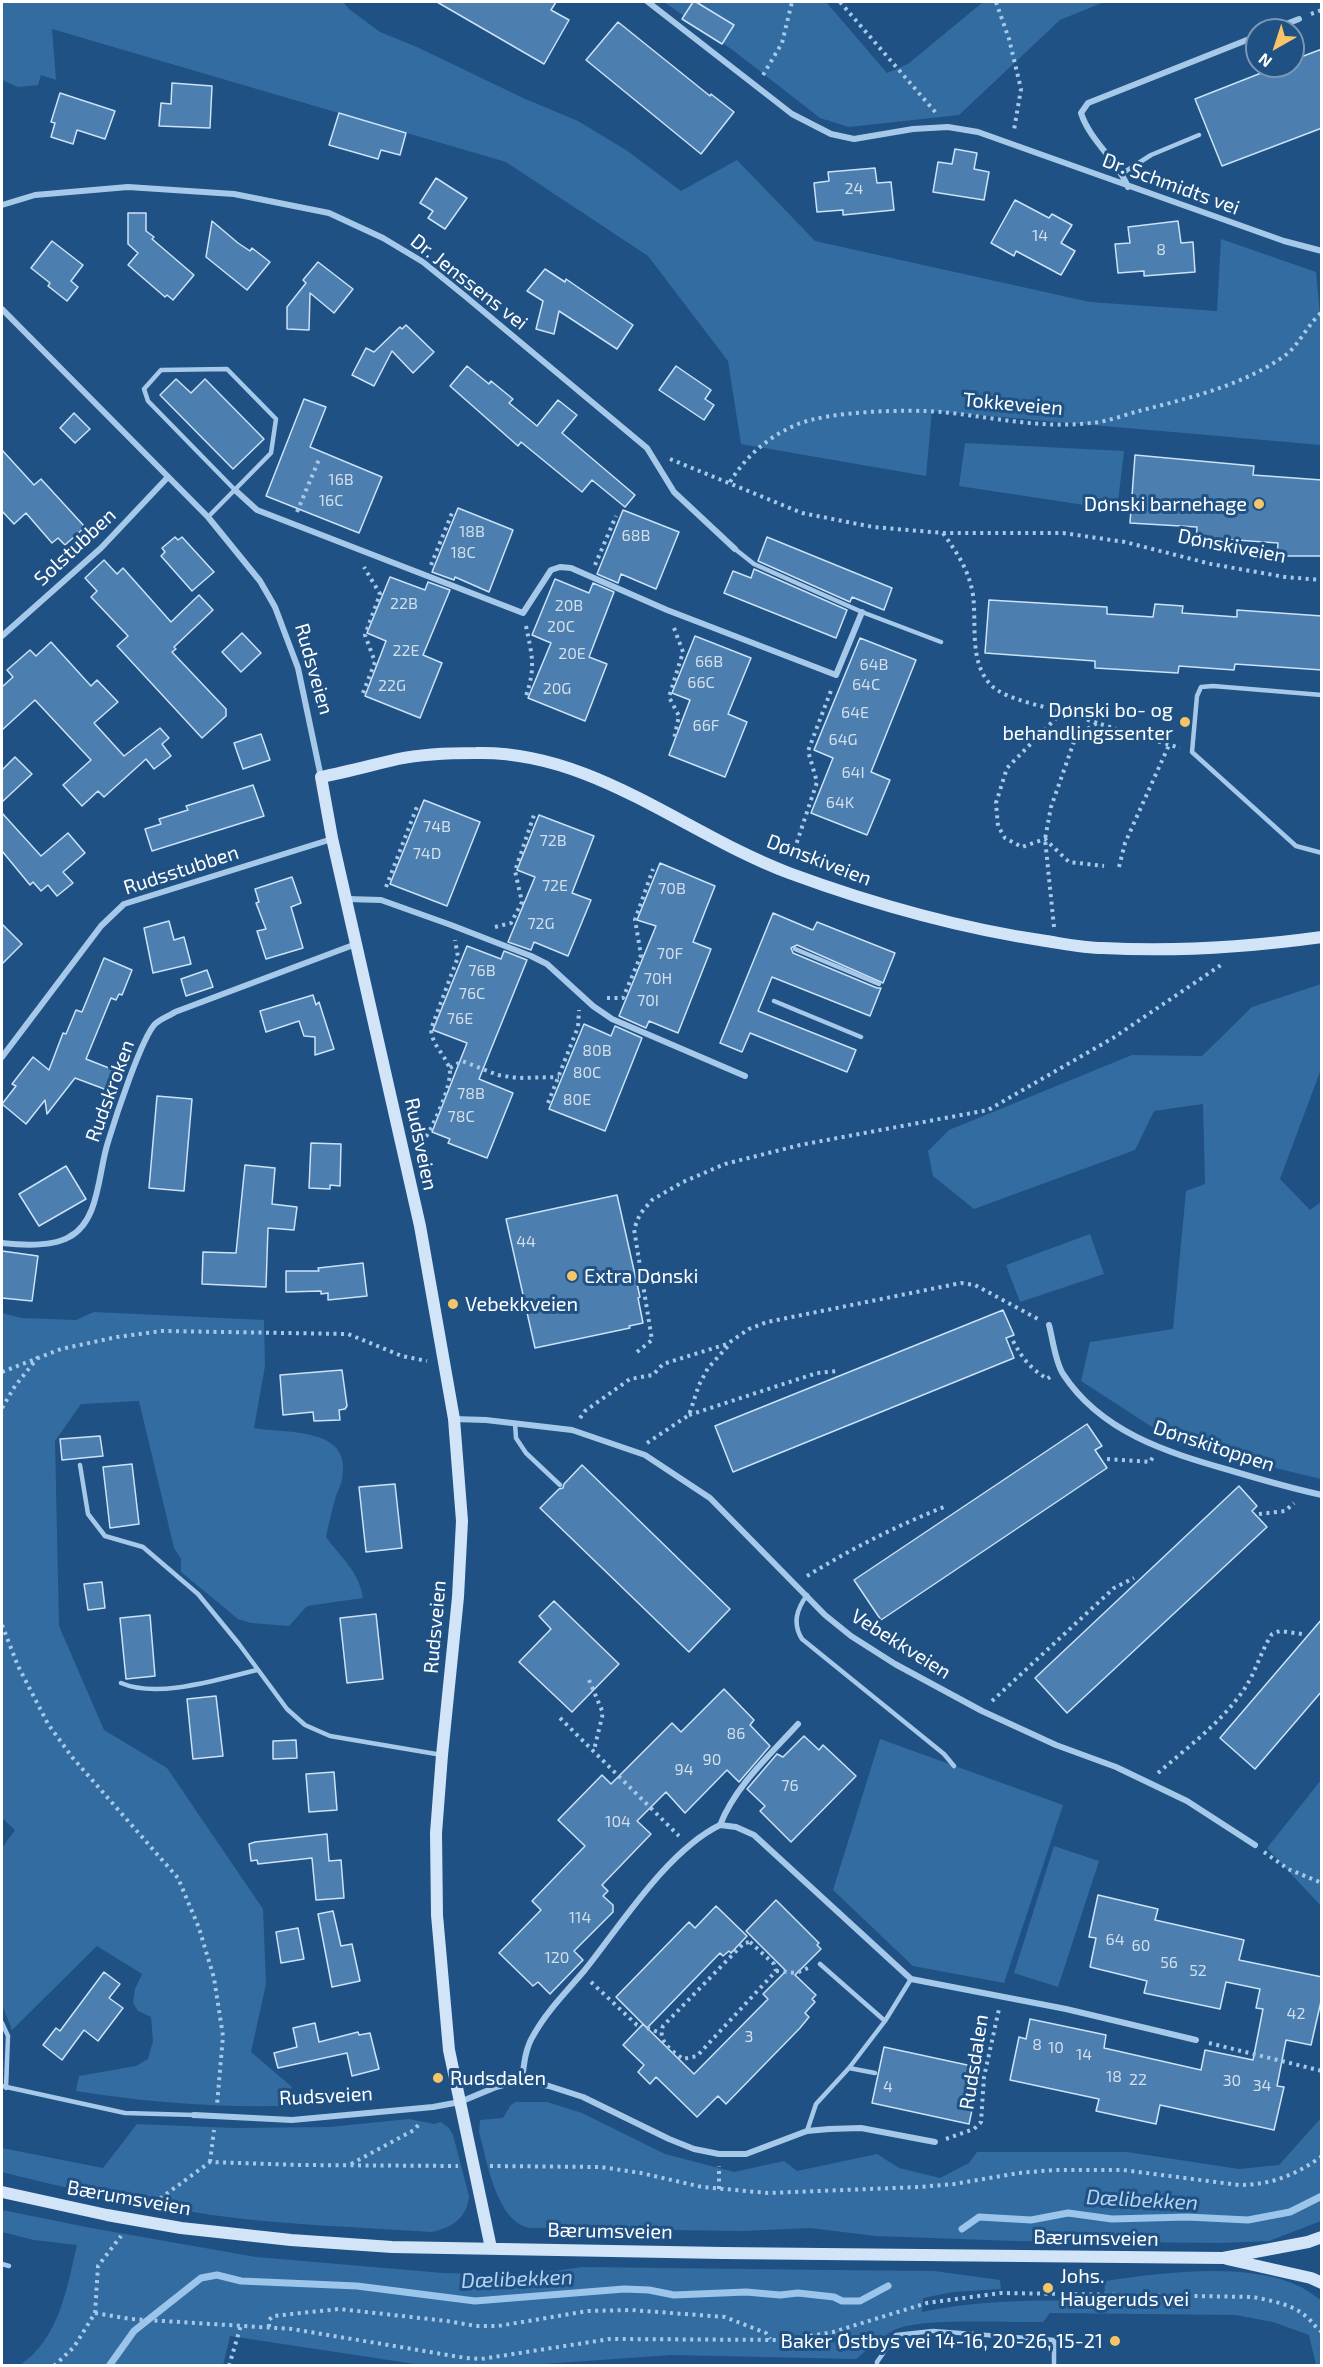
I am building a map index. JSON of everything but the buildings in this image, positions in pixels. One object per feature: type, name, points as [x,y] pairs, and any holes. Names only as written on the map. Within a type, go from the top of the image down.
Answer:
[{"type":"street","name":"Dr. Schmidts vei","points":[[648,2],[792,114],[816,127],[854,139],[913,129],[948,127],[978,132],[1284,241],[1322,251]]},
{"type":"street","points":[[1128,187],[1123,173],[1084,123],[1081,113],[1088,103],[1245,41]]},
{"type":"street","name":"Dr. Jenssens vei","points":[[2,205],[35,195],[128,187],[234,194],[329,213],[383,238],[423,262],[647,448],[674,492],[735,549]]},
{"type":"street","name":"Rudsveien","points":[[2,309],[208,517],[253,572],[275,607],[297,668],[332,838],[420,1226],[454,1419],[462,1521],[458,1597],[436,1833],[437,1915],[450,2050],[466,2134],[479,2184],[490,2248]]},
{"type":"street","name":"Solstubben","points":[[2,636],[101,548],[168,477]]},
{"type":"street","points":[[236,490],[256,510],[523,613],[551,570],[560,567],[571,568],[668,610],[836,675],[862,612]]},
{"type":"street","name":"Dønskiveien","points":[[321,777],[399,759],[432,755],[478,753],[541,759],[611,785],[787,872],[926,917],[1002,934],[1100,948],[1158,950],[1247,947],[1322,937]]},
{"type":"street","name":"Rudsstubben","points":[[2,1057],[101,926],[124,904],[332,838]]},
{"type":"street","points":[[347,899],[381,900],[452,925],[546,964],[593,1006],[612,1019],[635,1031],[745,1076]]},
{"type":"street","name":"Rudskroken","points":[[2,1243],[24,1246],[69,1238],[86,1222],[94,1200],[107,1143],[145,1040],[156,1023],[175,1012],[357,944]]},
{"type":"street","name":"Dønskitoppen","points":[[1049,1325],[1061,1371],[1076,1391],[1102,1416],[1124,1431],[1157,1448],[1322,1495]]},
{"type":"street","name":"Vebekkveien","points":[[454,1419],[572,1430],[645,1455],[710,1498],[825,1615],[851,1636],[896,1664],[982,1711],[1187,1801],[1255,1845]]},
{"type":"street","points":[[720,1825],[728,1805],[739,1790],[798,1724]]},
{"type":"street","points":[[522,2080],[525,2057],[532,2037],[552,2007],[663,1871],[688,1845],[720,1825],[736,1827],[754,1835],[911,1979],[1066,2009],[1196,2040]]},
{"type":"street","points":[[460,2102],[496,2087],[522,2080],[584,2097],[669,2139],[694,2149],[720,2154],[746,2154],[807,2131],[861,2128],[935,2142]]},
{"type":"street","name":"Rudsveien","points":[[194,2115],[292,2120],[433,2107],[460,2102]]},
{"type":"street","name":"Bærumsveien","points":[[2,2192],[182,2228],[291,2240],[392,2247],[1223,2258],[1308,2242],[1322,2237]]},
{"type":"street","name":"Bærumsveien","points":[[1223,2258],[1311,2278],[1322,2283]]},
{"type":"lane","points":[[1123,173],[1151,155],[1199,135]]},
{"type":"lane","points":[[208,517],[236,490],[271,453],[276,419],[226,369],[162,370],[144,389],[148,402],[236,490]]},
{"type":"lane","points":[[735,549],[754,564],[862,612],[941,642]]},
{"type":"lane","points":[[1322,695],[1201,687],[1197,696],[1192,752],[1296,846],[1322,853]]},
{"type":"lane","points":[[795,949],[879,984]]},
{"type":"lane","points":[[774,1001],[861,1037]]},
{"type":"lane","points":[[515,1423],[516,1438],[526,1453],[560,1485]]},
{"type":"lane","points":[[80,1465],[88,1514],[105,1536],[143,1547],[198,1594],[239,1644],[287,1709],[305,1725],[330,1736],[442,1755]]},
{"type":"lane","points":[[807,1595],[797,1611],[797,1626],[802,1639],[945,1754],[954,1766]]},
{"type":"lane","points":[[121,1683],[134,1689],[151,1690],[215,1681],[257,1670]]},
{"type":"lane","points":[[820,1964],[885,2021]]},
{"type":"lane","points":[[807,2131],[816,2103],[849,2068],[885,2021],[911,1979]]},
{"type":"lane","points":[[2,2023],[8,2036],[4,2087],[125,2113],[194,2115]]},
{"type":"lane","points":[[849,2068],[875,2073]]},
{"type":"lane","points":[[2,2264],[9,2266]]},
{"type":"lane","points":[[877,2366],[877,2362],[896,2335],[933,2331],[1054,2340],[1054,2366]]},
{"type":"path","points":[[755,85],[782,43],[792,2]]},
{"type":"path","points":[[840,2],[948,127]]},
{"type":"path","points":[[996,2],[1010,39],[1021,89],[1011,143]]},
{"type":"path","name":"Tokkeveien","points":[[730,482],[742,463],[764,444],[798,424],[832,417],[874,412],[940,412],[1036,425],[1092,423],[1180,400],[1256,374],[1289,352],[1311,322],[1322,312]]},
{"type":"path","name":"Dønskiveien","points":[[647,448],[802,513],[873,527],[943,534],[1063,533],[1125,542],[1211,564],[1285,577],[1322,580]]},
{"type":"path","points":[[292,524],[320,458]]},
{"type":"path","points":[[427,576],[452,513]]},
{"type":"path","points":[[590,576],[616,516]]},
{"type":"path","points":[[943,534],[964,563],[973,594],[976,647],[982,673],[994,688],[1031,704],[1063,711],[1192,752]]},
{"type":"path","points":[[354,548],[380,594],[365,635],[375,662],[363,693]]},
{"type":"path","points":[[668,610],[683,652],[669,697],[679,716],[674,739]]},
{"type":"path","points":[[523,613],[534,664],[526,696]]},
{"type":"path","points":[[787,872],[817,782],[808,752],[836,675]]},
{"type":"path","points":[[1045,839],[1022,847],[1005,838],[998,826],[996,803],[1008,768],[1063,711]]},
{"type":"path","points":[[1056,942],[1045,839],[1051,807],[1076,736],[1097,723]]},
{"type":"path","points":[[1119,867],[1125,843],[1169,745]]},
{"type":"path","points":[[381,900],[418,804]]},
{"type":"path","points":[[481,937],[487,930],[511,923],[516,917],[522,902],[522,895],[514,871],[534,815]]},
{"type":"path","points":[[1045,839],[1069,862],[1104,866]]},
{"type":"path","points":[[593,1006],[604,998],[623,998],[641,955],[635,920],[653,869]]},
{"type":"path","points":[[404,1157],[418,1149],[427,1139],[450,1079],[450,1068],[432,1040],[431,1029],[458,957],[452,925]]},
{"type":"path","points":[[637,1352],[652,1340],[634,1230],[640,1214],[652,1200],[683,1182],[725,1164],[811,1143],[988,1110],[1113,1038],[1247,947]]},
{"type":"path","points":[[548,1103],[578,1028],[579,992]]},
{"type":"path","points":[[450,1068],[462,1061],[498,1075],[518,1078],[559,1077]]},
{"type":"path","points":[[689,1415],[699,1385],[708,1368],[730,1343],[749,1329],[767,1322],[961,1283],[975,1285],[1049,1325]]},
{"type":"path","points":[[2,1372],[39,1356],[117,1337],[162,1331],[348,1334],[402,1356],[446,1365]]},
{"type":"path","points":[[1013,1341],[1023,1360],[1039,1374],[1047,1379],[1061,1371]]},
{"type":"path","points":[[572,1430],[585,1411],[630,1378],[653,1375],[663,1364],[730,1343]]},
{"type":"path","points":[[2,1408],[15,1386],[39,1356]]},
{"type":"path","points":[[634,1451],[689,1415],[818,1373],[837,1371]]},
{"type":"path","points":[[1107,1460],[1150,1462],[1157,1448]]},
{"type":"path","points":[[1259,1514],[1285,1510],[1296,1502],[1304,1491]]},
{"type":"path","points":[[796,1583],[905,1522],[944,1507]]},
{"type":"path","points":[[982,1711],[1114,1588],[1134,1578]]},
{"type":"path","points":[[2,1625],[18,1666],[48,1724],[72,1757],[178,1878],[199,1928],[211,1968],[223,2036],[216,2117]]},
{"type":"path","points":[[1147,1782],[1219,1721],[1246,1686],[1272,1634],[1280,1631],[1302,1634]]},
{"type":"path","points":[[589,1680],[603,1713],[594,1751]]},
{"type":"path","points":[[560,1718],[688,1845]]},
{"type":"path","points":[[1255,1845],[1288,1869],[1322,1883]]},
{"type":"path","points":[[776,1971],[774,1964],[753,1943],[744,1943],[671,2018],[661,2033],[662,2040],[683,2059],[697,2056],[776,1971],[796,1972],[820,1964]]},
{"type":"path","points":[[582,1973],[637,2025],[661,2033]]},
{"type":"path","name":"Rudsdalen","points":[[935,2142],[974,2129],[981,2122],[984,2077],[1002,1997]]},
{"type":"path","points":[[1196,2040],[1322,2071]]},
{"type":"path","points":[[349,2165],[414,2130],[433,2107]]},
{"type":"path","points":[[210,2162],[214,2128]]},
{"type":"path","points":[[719,2189],[720,2154]]},
{"type":"path","points":[[488,2166],[602,2167],[719,2189],[768,2193],[870,2190],[954,2184],[1019,2173],[1076,2170],[1147,2172],[1239,2185],[1255,2185],[1285,2178],[1322,2156]]},
{"type":"path","points":[[154,2203],[210,2162],[464,2166]]},
{"type":"path","points":[[54,2366],[74,2347],[95,2313],[98,2265],[121,2236]]},
{"type":"path","points":[[95,2313],[131,2319],[292,2329],[466,2358],[501,2357],[610,2339],[786,2340],[833,2332],[948,2299],[1001,2293],[1253,2297],[1294,2308],[1322,2332]]},
{"type":"path","points":[[269,2327],[269,2320],[273,2316],[339,2309],[447,2320],[476,2326],[498,2326],[588,2311],[631,2310],[725,2317],[766,2333],[771,2340]]},
{"type":"path","points":[[229,2366],[241,2325]]},
{"type":"path","points":[[501,2357],[501,2366]]},
{"type":"shaded area","points":[[2,2],[343,2],[380,32],[578,121],[626,150],[681,191],[737,160],[815,241],[1090,302],[1217,311],[1221,239],[1316,272],[1322,337],[1321,445],[932,411],[926,476],[741,444],[728,361],[648,256],[506,162],[52,29],[56,80],[41,75],[38,85],[18,87],[2,80]]},
{"type":"shaded area","points":[[664,2],[826,2],[887,73],[908,64],[983,2],[1104,2],[1060,20],[959,115],[849,127],[820,118],[734,51]]},
{"type":"shaded area","points":[[965,443],[1124,451],[1117,510],[959,486]]},
{"type":"shaded area","points":[[1321,984],[1321,1069],[1280,1179],[1310,1210],[1321,1202],[1321,1479],[1180,1445],[1081,1381],[1090,1342],[1173,1329],[1186,1191],[1205,1184],[1203,1104],[1154,1111],[1135,1150],[974,1209],[933,1176],[928,1151],[949,1130],[1132,1055],[1202,1056],[1252,1007]]},
{"type":"shaded area","points":[[1090,1234],[1104,1274],[1020,1302],[1006,1265]]},
{"type":"shaded area","points":[[94,1312],[264,1320],[265,1366],[254,1428],[299,1433],[328,1441],[338,1450],[343,1462],[342,1481],[326,1537],[349,1565],[358,1580],[363,1598],[307,1606],[289,1626],[251,1623],[238,1619],[181,1572],[181,1559],[174,1548],[139,1401],[81,1404],[55,1441],[59,1626],[104,1730],[167,1768],[263,1909],[266,1984],[251,2052],[292,2087],[278,2106],[177,2103],[76,2091],[79,2076],[136,2066],[148,2059],[153,2041],[151,2017],[138,2011],[133,2003],[135,1989],[142,1974],[97,1946],[12,2030],[2,2005],[2,1848],[15,1830],[2,1818],[2,1313],[21,1318],[76,1320]]},
{"type":"shaded area","points":[[880,1739],[1063,1805],[1004,1983],[913,1966],[833,1890]]},
{"type":"shaded area","points":[[1321,1780],[1321,1906],[1267,1848]]},
{"type":"shaded area","points":[[1054,1846],[1099,1861],[1058,1987],[1014,1973]]},
{"type":"shaded area","points":[[515,2102],[547,2102],[582,2113],[665,2154],[734,2172],[784,2161],[797,2171],[877,2154],[899,2168],[940,2178],[969,2163],[977,2152],[1127,2152],[1239,2169],[1279,2165],[1321,2118],[1321,2221],[1269,2241],[1222,2243],[1014,2241],[876,2236],[810,2228],[742,2231],[530,2228],[518,2223],[501,2202],[479,2132],[480,2120],[503,2118]]},
{"type":"shaded area","points":[[409,2119],[434,2124],[441,2122],[449,2128],[453,2135],[469,2196],[468,2204],[457,2221],[446,2228],[431,2232],[212,2215],[106,2196],[2,2172],[2,2148],[103,2168],[137,2124],[234,2128],[329,2127]]},
{"type":"shaded area","points":[[2,2210],[256,2257],[443,2273],[525,2275],[583,2267],[934,2271],[1000,2280],[1001,2289],[953,2292],[923,2298],[922,2312],[990,2303],[1104,2301],[1105,2281],[1198,2271],[1246,2273],[1289,2282],[1321,2300],[1321,2365],[1316,2365],[1309,2335],[1273,2322],[1235,2315],[1050,2313],[1043,2322],[944,2322],[907,2326],[889,2333],[856,2359],[672,2355],[514,2366],[428,2366],[230,2336],[223,2365],[20,2365],[33,2354],[53,2327],[65,2295],[77,2245],[34,2240],[2,2232]]},
{"type":"waterway","name":"Dælibekken","points":[[962,2229],[979,2217],[1031,2220],[1068,2213],[1112,2219],[1187,2217],[1248,2220],[1290,2212],[1322,2196]]},
{"type":"waterway","name":"Dælibekken","points":[[109,2366],[134,2331],[201,2278],[217,2275],[241,2281],[357,2286],[475,2301],[624,2289],[649,2290],[674,2295],[746,2292],[780,2295],[798,2293],[834,2297],[842,2301],[860,2301],[888,2286]]},
{"type":"place","name":"Dønski barnehage","points":[[1259,504]]},
{"type":"place","name":"Dønski bo- og behandlingssenter","points":[[1185,722]]},
{"type":"place","name":"Extra Dønski","points":[[572,1276]]},
{"type":"place","name":"Vebekkveien","points":[[453,1304]]},
{"type":"place","name":"Rudsdalen","points":[[438,2078]]},
{"type":"place","name":"Johs. Haugeruds vei","points":[[1048,2288]]},
{"type":"place","name":"Baker Østbys vei 14-16, 20-26, 15-21","points":[[1115,2341]]}]
